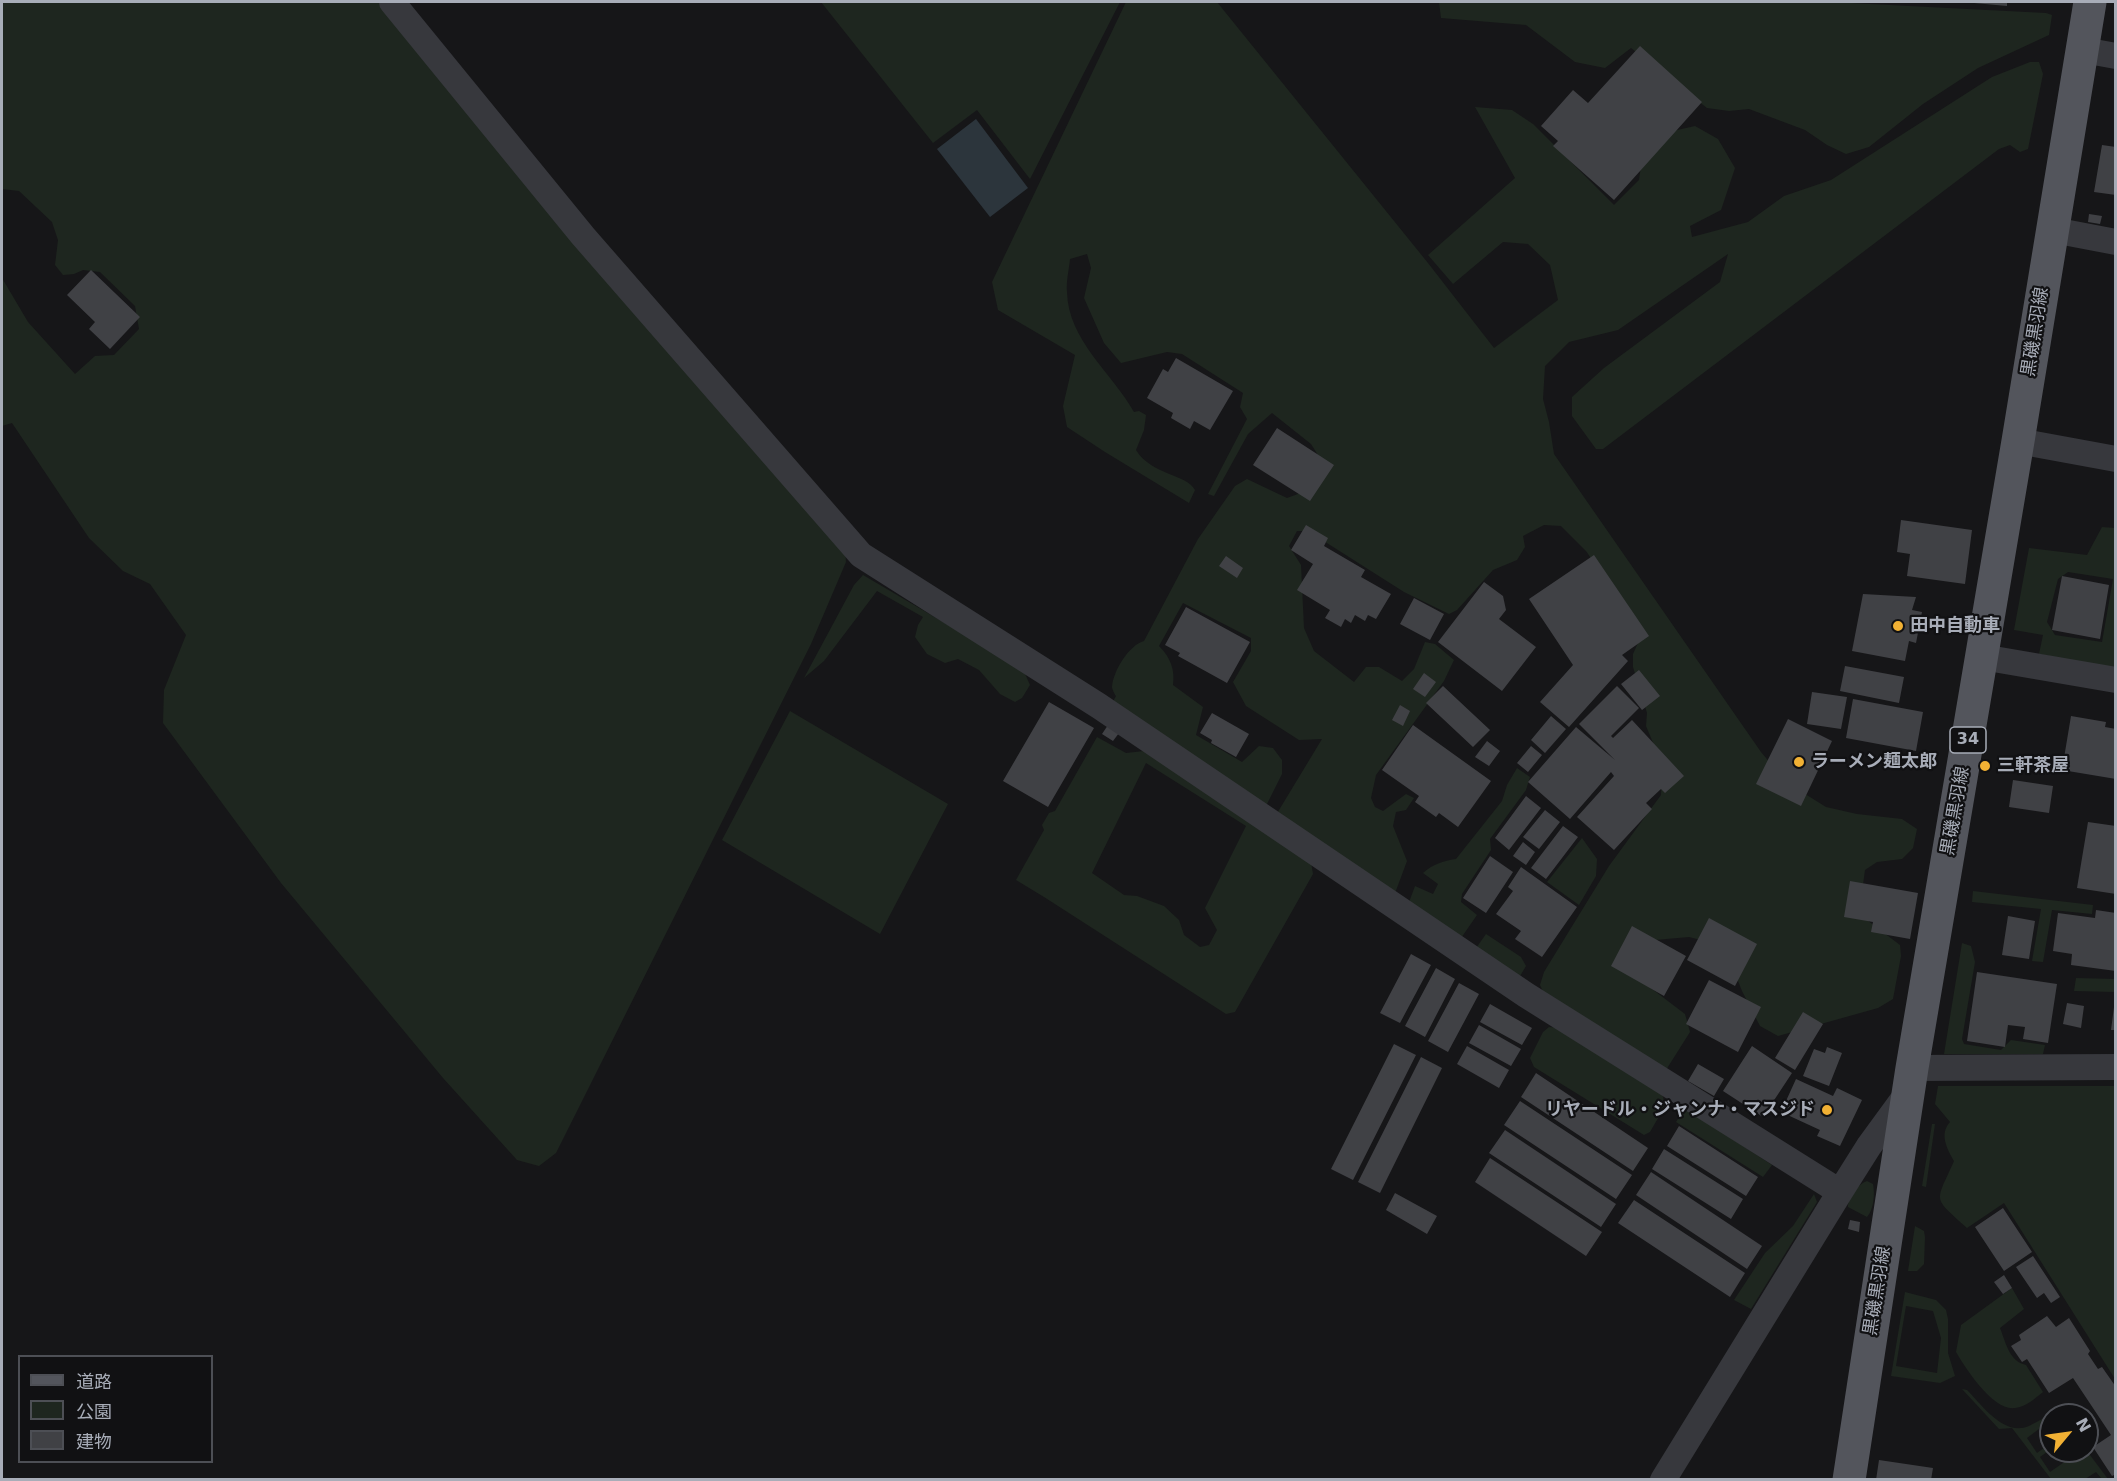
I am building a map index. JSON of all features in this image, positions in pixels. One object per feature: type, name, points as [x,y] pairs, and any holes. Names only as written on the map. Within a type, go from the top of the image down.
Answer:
[{"type":"main road","name":"黒磯黒羽線","points":[[1849,1479],[1911,1080],[2090,2]]},
{"type":"street","points":[[392,2],[583,236],[861,555],[1100,706],[1526,995],[1840,1192]]},
{"type":"street","points":[[2083,50],[2115,56]]},
{"type":"street","points":[[2053,230],[2115,242]]},
{"type":"street","points":[[2018,441],[2115,459]]},
{"type":"street","points":[[1982,657],[2115,680]]},
{"type":"street","points":[[1664,1479],[1911,1080],[2115,1067]]},
{"type":"green space","points":[[2,2],[387,2],[845,548],[846,562],[811,644],[556,1153],[539,1166],[517,1160],[443,1078],[281,883],[163,723],[164,690],[186,635],[150,584],[123,571],[89,538],[12,423],[2,426],[2,278],[28,322],[75,374],[95,356],[114,355],[139,329],[135,306],[100,272],[83,270],[63,275],[55,265],[58,240],[52,222],[19,191],[2,189]]},
{"type":"green space","points":[[821,2],[1120,2],[1030,179],[977,110],[933,143]]},
{"type":"green space","points":[[1126,2],[1217,2],[1494,348],[1558,300],[1550,265],[1528,244],[1503,242],[1453,284],[1428,255],[1515,178],[1475,107],[1512,110],[1533,124],[1614,205],[1639,180],[1642,159],[1664,133],[1695,126],[1718,139],[1735,168],[1721,210],[1690,226],[1692,237],[1748,222],[1784,196],[1831,180],[1992,77],[2030,62],[2039,62],[2043,74],[2028,149],[2020,152],[2010,145],[1999,149],[1603,449],[1596,449],[1572,416],[1572,397],[1604,368],[1720,282],[1728,254],[1618,330],[1569,342],[1545,366],[1543,399],[1554,454],[1761,752],[1786,782],[1826,807],[1857,814],[1902,819],[1917,829],[1913,848],[1902,859],[1877,862],[1865,870],[1859,914],[1900,945],[1901,956],[1893,999],[1878,1008],[1778,1036],[1760,1026],[1742,991],[1724,946],[1689,937],[1644,941],[1627,970],[1685,1014],[1690,1032],[1666,1070],[1547,1000],[1540,985],[1544,972],[1609,866],[1661,795],[1662,764],[1646,726],[1647,713],[1633,667],[1633,654],[1642,634],[1586,551],[1561,526],[1544,525],[1523,536],[1525,547],[1517,560],[1493,570],[1457,610],[1449,614],[1404,592],[1308,531],[1297,531],[1289,546],[1301,565],[1304,628],[1314,651],[1354,682],[1366,667],[1379,667],[1402,681],[1414,669],[1425,642],[1435,644],[1454,660],[1444,681],[1376,775],[1371,798],[1375,807],[1383,811],[1406,794],[1414,798],[1406,810],[1396,812],[1393,826],[1407,861],[1394,896],[1276,815],[1322,739],[1299,740],[1246,706],[1233,682],[1251,651],[1251,638],[1183,603],[1159,646],[1171,664],[1173,685],[1203,707],[1196,735],[1242,762],[1259,746],[1273,748],[1282,760],[1282,774],[1265,808],[1111,705],[1116,696],[1112,687],[1119,666],[1138,643],[1144,641],[1198,539],[1235,486],[1247,479],[1287,498],[1309,490],[1325,466],[1311,444],[1272,413],[1248,434],[1214,496],[1208,494],[1247,419],[1240,407],[1243,393],[1182,354],[1167,352],[1121,363],[1104,343],[1084,298],[1091,268],[1087,254],[1070,259],[1067,292],[1069,309],[1075,326],[1083,341],[1134,412],[1139,411],[1146,415],[1144,430],[1136,450],[1150,465],[1191,485],[1195,490],[1189,503],[1067,427],[1063,406],[1075,355],[998,310],[992,282]]},
{"type":"green space","points":[[1439,2],[1831,2],[2052,15],[2049,35],[1978,68],[1923,104],[1869,147],[1846,154],[1827,145],[1805,130],[1749,109],[1729,111],[1707,108],[1631,48],[1605,68],[1575,62],[1526,25],[1441,18]]},
{"type":"green space","points":[[2102,527],[2115,528],[2115,669],[2039,654],[2043,635],[2014,630],[2029,548],[2087,555]],"holes":[[[2068,572],[2113,579],[2102,642],[2055,635],[2047,622],[2058,579]]]},
{"type":"green space","points":[[863,575],[1023,669],[1030,685],[1022,698],[1015,702],[1000,694],[979,670],[958,659],[945,663],[927,654],[915,637],[923,617],[877,591],[824,661],[804,678],[854,585]]},
{"type":"green space","points":[[790,711],[948,804],[880,934],[722,840]]},
{"type":"green space","points":[[1097,737],[1126,753],[1144,751],[1311,862],[1313,874],[1235,1012],[1226,1014],[1016,880],[1044,830],[1042,825],[1049,813],[1055,811]],"holes":[[[1146,763],[1246,826],[1205,908],[1217,930],[1209,945],[1200,947],[1184,935],[1179,920],[1164,906],[1137,896],[1124,895],[1092,873]]]},
{"type":"green space","points":[[1517,768],[1530,777],[1526,790],[1490,839],[1491,850],[1462,894],[1461,902],[1477,915],[1459,941],[1408,905],[1415,886],[1433,894],[1438,884],[1423,873],[1438,863],[1456,859],[1502,801],[1507,785]]},
{"type":"green space","points":[[1582,838],[1597,859],[1596,876],[1579,905],[1547,882]]},
{"type":"green space","points":[[1973,891],[2093,905],[2092,914],[2052,910],[2043,962],[2032,961],[2041,909],[1972,902]]},
{"type":"green space","points":[[1486,934],[1521,957],[1526,966],[1517,981],[1474,951]]},
{"type":"green space","points":[[1962,943],[1971,946],[1975,962],[1962,1039],[1964,1044],[2001,1050],[2011,1040],[2045,1045],[2043,1054],[1944,1054]]},
{"type":"green space","points":[[2076,978],[2115,979],[2115,992],[2074,991]]},
{"type":"green space","points":[[1549,1027],[1563,1028],[1662,1092],[1665,1106],[1650,1132],[1644,1135],[1534,1067],[1530,1058],[1543,1032]]},
{"type":"green space","points":[[1938,1086],[2115,1086],[2115,1379],[2004,1203],[1967,1228],[1942,1204],[1940,1199],[1943,1185],[1954,1161],[1947,1147],[1945,1136],[1950,1122],[1935,1104]]},
{"type":"green space","points":[[1685,1108],[1772,1165],[1763,1177],[1676,1122]]},
{"type":"green space","points":[[1932,1124],[1935,1124],[1926,1187],[1922,1186]]},
{"type":"green space","points":[[1867,1181],[1873,1184],[1874,1192],[1873,1206],[1867,1217],[1848,1207],[1854,1192]]},
{"type":"green space","points":[[1814,1194],[1817,1202],[1751,1309],[1734,1300],[1765,1253],[1793,1226]]},
{"type":"green space","points":[[1915,1226],[1924,1231],[1924,1264],[1917,1271],[1908,1271]]},
{"type":"green space","points":[[2012,1288],[2024,1309],[2000,1328],[2012,1355],[2020,1363],[2026,1365],[2043,1392],[2026,1404],[2015,1408],[1998,1403],[1989,1396],[1973,1378],[1956,1352],[1961,1325]]},
{"type":"green space","points":[[1905,1292],[1936,1300],[1946,1310],[1948,1353],[1955,1376],[1940,1383],[1891,1376]],"holes":[[[1906,1306],[1933,1311],[1941,1338],[1937,1373],[1896,1366]]]},
{"type":"green space","points":[[1962,1389],[1967,1390],[1994,1418],[2011,1427],[2029,1426],[2039,1420],[2039,1429],[2027,1438],[2037,1453],[2039,1452],[2039,1463],[2044,1463],[2050,1472],[2063,1463],[2096,1463],[2108,1479],[2102,1479],[2096,1472],[2085,1479],[2051,1479],[2012,1428],[1999,1429]]},
{"type":"shaded area","points":[[976,119],[1028,188],[990,217],[937,149]]},
{"type":"building","points":[[2007,2],[2007,6],[1974,3]]},
{"type":"building","points":[[1640,46],[1702,102],[1614,200],[1553,146],[1558,141],[1541,126],[1573,90],[1588,103]]},
{"type":"building","points":[[2102,145],[2116,147],[2116,195],[2094,192]]},
{"type":"building","points":[[2089,214],[2102,216],[2100,224],[2088,222]]},
{"type":"building","points":[[91,270],[140,317],[110,349],[89,329],[95,322],[67,295]]},
{"type":"building","points":[[1176,358],[1233,391],[1210,430],[1194,421],[1190,429],[1171,418],[1173,413],[1147,398],[1163,369],[1168,372]]},
{"type":"building","points":[[1277,428],[1334,465],[1310,501],[1253,465]]},
{"type":"building","points":[[1901,520],[1972,530],[1965,584],[1907,576],[1910,554],[1897,552]]},
{"type":"building","points":[[1306,525],[1328,538],[1324,546],[1365,570],[1361,577],[1391,594],[1376,619],[1368,615],[1365,621],[1355,615],[1351,623],[1345,619],[1341,627],[1325,618],[1330,610],[1297,590],[1313,564],[1291,550]]},
{"type":"building","points":[[1594,555],[1649,636],[1622,655],[1628,661],[1569,727],[1540,702],[1573,665],[1529,599]]},
{"type":"building","points":[[1226,556],[1243,568],[1237,578],[1219,566]]},
{"type":"building","points":[[2062,576],[2109,585],[2100,639],[2052,630]]},
{"type":"building","points":[[1484,582],[1503,596],[1506,610],[1499,619],[1536,647],[1502,691],[1438,642]]},
{"type":"building","points":[[1863,594],[1916,597],[1912,610],[1922,612],[1916,643],[1909,641],[1905,661],[1852,651]]},
{"type":"building","points":[[1414,598],[1444,614],[1430,640],[1400,624]]},
{"type":"building","points":[[1186,607],[1250,642],[1227,683],[1178,656],[1180,653],[1165,645]]},
{"type":"building","points":[[1845,666],[1904,677],[1899,703],[1840,691]]},
{"type":"building","points":[[1639,670],[1660,696],[1642,710],[1621,684]]},
{"type":"building","points":[[1424,673],[1436,682],[1425,697],[1413,689]]},
{"type":"building","points":[[1443,686],[1490,730],[1473,747],[1426,703]]},
{"type":"building","points":[[1617,686],[1639,708],[1611,736],[1613,738],[1632,720],[1684,776],[1665,793],[1661,789],[1646,803],[1652,809],[1614,850],[1577,817],[1614,776],[1611,772],[1570,819],[1528,782],[1576,727],[1615,760],[1579,724]]},
{"type":"building","points":[[1812,692],[1847,697],[1841,729],[1807,724]]},
{"type":"building","points":[[1853,699],[1923,712],[1916,751],[1846,738]]},
{"type":"building","points":[[1049,702],[1094,728],[1048,807],[1003,781]]},
{"type":"building","points":[[1400,705],[1410,711],[1403,726],[1392,720]]},
{"type":"building","points":[[1212,713],[1249,734],[1236,757],[1211,743],[1212,740],[1200,733]]},
{"type":"building","points":[[1551,716],[1566,729],[1545,753],[1531,740]]},
{"type":"building","points":[[2071,716],[2106,722],[2105,727],[2116,729],[2116,779],[2062,770]]},
{"type":"building","points":[[1788,719],[1832,741],[1801,806],[1756,784]]},
{"type":"building","points":[[1108,725],[1119,733],[1113,741],[1102,734]]},
{"type":"building","points":[[1413,725],[1491,781],[1458,827],[1439,813],[1436,817],[1415,802],[1419,796],[1382,770]]},
{"type":"building","points":[[1487,741],[1500,751],[1489,766],[1475,757]]},
{"type":"building","points":[[1531,746],[1542,755],[1528,772],[1517,763]]},
{"type":"building","points":[[2013,780],[2053,786],[2049,813],[2009,807]]},
{"type":"building","points":[[1526,796],[1541,808],[1509,850],[1495,838]]},
{"type":"building","points":[[1545,810],[1560,822],[1539,849],[1523,837]]},
{"type":"building","points":[[2088,822],[2116,826],[2116,894],[2077,888]]},
{"type":"building","points":[[1563,826],[1578,837],[1546,879],[1531,868]]},
{"type":"building","points":[[1523,842],[1535,852],[1526,865],[1513,856]]},
{"type":"building","points":[[1490,856],[1513,872],[1486,913],[1463,898]]},
{"type":"building","points":[[1521,867],[1577,907],[1542,957],[1515,939],[1521,931],[1496,914],[1513,891],[1508,887]]},
{"type":"building","points":[[1850,881],[1918,893],[1910,939],[1871,932],[1873,922],[1844,917]]},
{"type":"building","points":[[2096,910],[2116,913],[2116,971],[2071,965],[2072,954],[2053,951],[2058,913],[2095,918]]},
{"type":"building","points":[[2008,916],[2035,921],[2029,959],[2002,955]]},
{"type":"building","points":[[1709,918],[1757,944],[1735,986],[1687,960]]},
{"type":"building","points":[[1632,926],[1686,956],[1664,996],[1611,966]]},
{"type":"building","points":[[1411,954],[1431,965],[1400,1023],[1380,1013]]},
{"type":"building","points":[[1436,968],[1455,979],[1425,1037],[1405,1026]]},
{"type":"building","points":[[1977,972],[2057,984],[2048,1043],[2023,1039],[2025,1027],[2008,1025],[2005,1047],[1967,1041]]},
{"type":"building","points":[[1709,980],[1761,1007],[1738,1052],[1686,1024]]},
{"type":"building","points":[[1459,983],[1479,994],[1448,1052],[1428,1041]]},
{"type":"building","points":[[2067,1003],[2084,1006],[2081,1028],[2063,1024]]},
{"type":"building","points":[[1490,1004],[1532,1028],[1522,1045],[1480,1022]]},
{"type":"building","points":[[2114,1007],[2116,1008],[2116,1030],[2111,1030]]},
{"type":"building","points":[[1803,1012],[1823,1024],[1795,1070],[1775,1058]]},
{"type":"building","points":[[1479,1025],[1521,1049],[1511,1066],[1469,1043]]},
{"type":"building","points":[[1394,1044],[1416,1055],[1353,1180],[1331,1169]]},
{"type":"building","points":[[1467,1046],[1509,1070],[1499,1088],[1457,1064]]},
{"type":"building","points":[[1752,1046],[1792,1073],[1763,1117],[1723,1091]]},
{"type":"building","points":[[1827,1047],[1842,1053],[1829,1086],[1803,1076],[1814,1049],[1825,1053]]},
{"type":"building","points":[[1421,1057],[1442,1068],[1380,1193],[1358,1182]]},
{"type":"building","points":[[1698,1064],[1724,1079],[1714,1096],[1688,1081]]},
{"type":"building","points":[[1536,1073],[1648,1148],[1633,1171],[1521,1097]]},
{"type":"building","points":[[1796,1079],[1833,1096],[1837,1088],[1862,1100],[1840,1146],[1817,1136],[1820,1130],[1781,1112]]},
{"type":"building","points":[[1520,1101],[1632,1175],[1616,1199],[1504,1125]]},
{"type":"building","points":[[1679,1126],[1758,1177],[1746,1196],[1667,1146]]},
{"type":"building","points":[[1505,1130],[1616,1204],[1601,1227],[1489,1153]]},
{"type":"building","points":[[1664,1149],[1743,1199],[1731,1219],[1652,1169]]},
{"type":"building","points":[[1490,1158],[1602,1232],[1586,1256],[1475,1182]]},
{"type":"building","points":[[1651,1172],[1762,1246],[1747,1269],[1636,1195]]},
{"type":"building","points":[[1395,1193],[1437,1216],[1427,1234],[1386,1210]]},
{"type":"building","points":[[1634,1200],[1745,1273],[1730,1297],[1618,1223]]},
{"type":"building","points":[[2003,1208],[2032,1252],[2004,1271],[1975,1227]]},
{"type":"building","points":[[1850,1220],[1860,1222],[1859,1232],[1848,1229]]},
{"type":"building","points":[[2033,1256],[2060,1297],[2051,1303],[2044,1293],[2037,1298],[2016,1267]]},
{"type":"building","points":[[2004,1275],[2012,1288],[2003,1294],[1994,1282]]},
{"type":"building","points":[[2047,1316],[2056,1327],[2069,1318],[2090,1351],[2088,1354],[2098,1369],[2102,1367],[2116,1387],[2116,1474],[2112,1476],[2099,1456],[2099,1443],[2111,1435],[2099,1417],[2099,1403],[2090,1403],[2073,1378],[2049,1393],[2027,1359],[2022,1362],[2011,1346],[2021,1340],[2019,1335]]},
{"type":"building","points":[[1879,1460],[1933,1468],[1931,1480],[1876,1480]]},
{"type":"place","name":"田中自動車","points":[[1898,626]]},
{"type":"place","name":"ラーメン麺太郎","points":[[1799,762]]},
{"type":"place","name":"三軒茶屋","points":[[1985,766]]},
{"type":"place","name":"リヤードル・ジャンナ・マスジド","points":[[1827,1110]]}]
